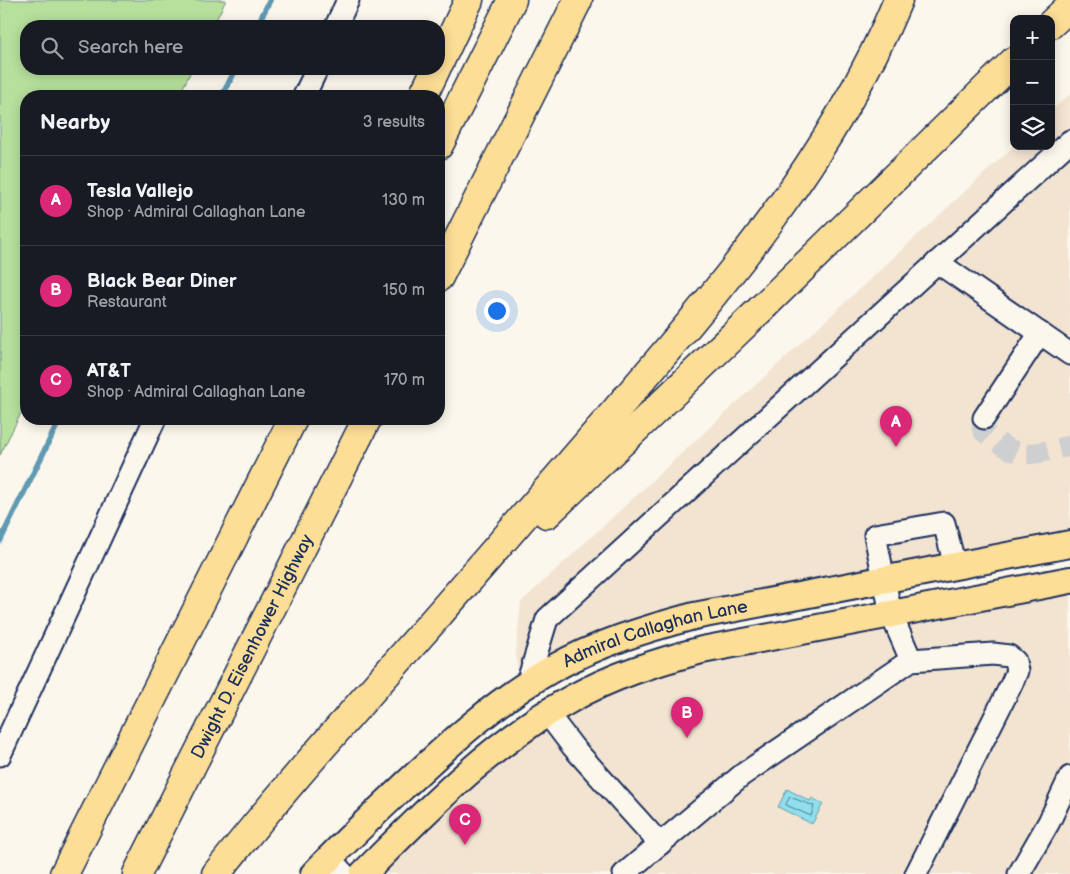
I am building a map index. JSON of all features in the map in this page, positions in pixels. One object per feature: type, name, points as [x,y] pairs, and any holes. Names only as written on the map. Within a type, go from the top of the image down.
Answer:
[{"type":"highway","points":[[445,50],[469,0]]},
{"type":"highway","points":[[445,133],[512,0]]},
{"type":"highway","points":[[445,265],[578,0]]},
{"type":"highway","points":[[216,874],[676,341],[779,211],[814,159],[847,103],[898,0]]},
{"type":"highway","points":[[1055,20],[1070,6]]},
{"type":"highway","points":[[428,627],[770,300],[1010,65]]},
{"type":"highway","points":[[426,90],[433,75]]},
{"type":"highway","points":[[64,874],[290,425]]},
{"type":"highway","name":"Dwight D. Eisenhower Highway","points":[[137,874],[365,425]]},
{"type":"main road","name":"Admiral Callaghan Lane","points":[[329,869],[437,755],[497,705],[527,684],[584,653],[656,626],[710,613],[1070,544]]},
{"type":"main road","name":"Admiral Callaghan Lane","points":[[363,874],[468,774],[547,713],[598,685],[666,660],[702,650],[1070,580]]},
{"type":"lane","points":[[339,20],[348,0]]},
{"type":"lane","points":[[307,90],[314,75]]},
{"type":"lane","points":[[527,684],[547,619],[1070,140]]},
{"type":"lane","points":[[937,262],[1070,354]]},
{"type":"lane","points":[[984,418],[1040,333]]},
{"type":"lane","points":[[0,755],[152,425]]},
{"type":"lane","points":[[911,660],[891,614],[875,535],[944,523],[955,566]]},
{"type":"lane","points":[[632,872],[660,844],[742,775],[911,660],[993,654],[1009,656],[1016,661],[1017,671],[916,874]]},
{"type":"lane","points":[[547,713],[572,746],[660,844]]},
{"type":"lane","points":[[1023,873],[1070,776]]},
{"type":"shaded area","points":[[1070,94],[1070,538],[662,620],[518,683],[516,652],[521,602],[1010,150],[1055,150],[1055,107]]},
{"type":"shaded area","points":[[1070,591],[1070,874],[382,874],[470,791],[526,743],[554,724],[604,696],[670,672],[704,663]]},
{"type":"green space","points":[[0,0],[226,0],[216,20],[20,20],[20,75],[189,75],[182,90],[20,90],[20,415],[0,455]]},
{"type":"water","points":[[787,789],[810,801],[812,798],[823,804],[812,824],[778,807]]},
{"type":"waterway","points":[[260,20],[270,0]]},
{"type":"waterway","points":[[225,90],[233,75]]},
{"type":"waterway","points":[[0,541],[57,425]]},
{"type":"tunnel","points":[[984,418],[982,428],[984,432],[997,442],[1016,452],[1024,454],[1070,446]]},
{"type":"place","name":"Tesla Vallejo","points":[[896,447]]},
{"type":"place","name":"Black Bear Diner","points":[[687,738]]},
{"type":"place","name":"AT&T","points":[[465,845]]}]
